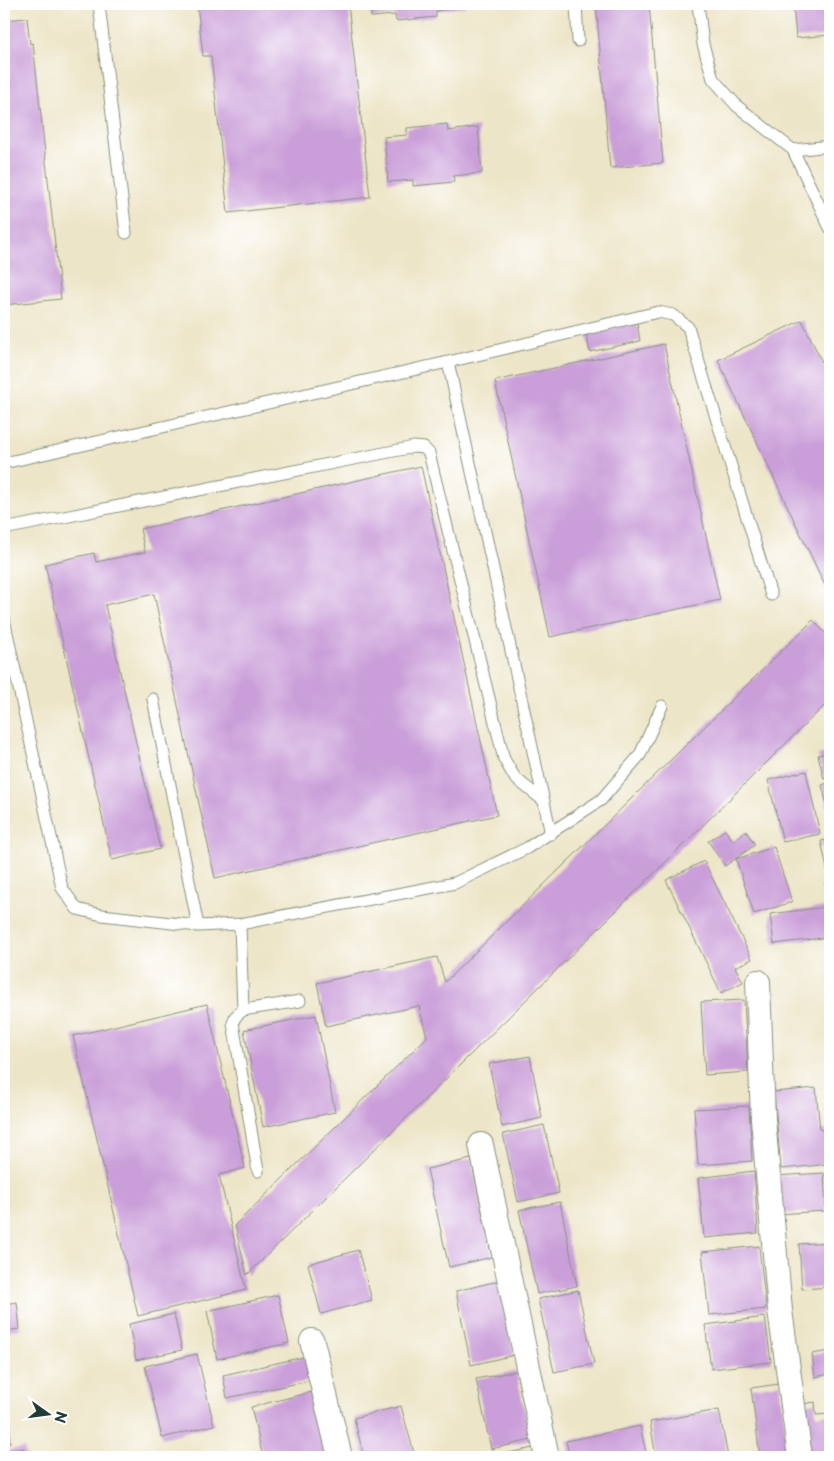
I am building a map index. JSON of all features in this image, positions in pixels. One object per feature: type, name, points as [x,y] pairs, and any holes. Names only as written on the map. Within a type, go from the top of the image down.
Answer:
[{"type":"street","points":[[758,982],[765,1148],[780,1310],[800,1457]]},
{"type":"street","points":[[481,1145],[546,1457]]},
{"type":"street","points":[[312,1341],[340,1457]]},
{"type":"lane","points":[[99,4],[126,234]]},
{"type":"lane","points":[[576,4],[578,41]]},
{"type":"lane","points":[[698,4],[703,44],[713,79],[737,106],[793,150],[830,228]]},
{"type":"lane","points":[[793,150],[830,146]]},
{"type":"lane","points":[[4,463],[658,312],[673,315],[688,327],[771,595]]},
{"type":"lane","points":[[448,362],[551,834]]},
{"type":"lane","points":[[4,529],[414,447],[424,448],[429,453],[504,759],[515,778],[544,801]]},
{"type":"lane","points":[[4,619],[62,888],[77,909],[102,916],[198,926],[240,924],[455,883],[527,848],[601,800],[640,755],[662,706]]},
{"type":"lane","points":[[153,698],[198,926]]},
{"type":"lane","points":[[240,924],[243,1010]]},
{"type":"lane","points":[[258,1171],[233,1023],[243,1010],[300,1001]]},
{"type":"building","points":[[197,4],[348,4],[370,197],[228,213],[211,56],[203,56]]},
{"type":"building","points":[[370,4],[465,4],[465,7],[436,11],[436,17],[396,21],[395,15],[371,17]]},
{"type":"building","points":[[596,4],[649,4],[663,163],[610,168]]},
{"type":"building","points":[[793,4],[830,4],[830,35],[796,38]]},
{"type":"building","points":[[27,18],[30,44],[33,43],[61,299],[4,305],[4,20]]},
{"type":"building","points":[[447,124],[448,131],[478,127],[482,173],[453,176],[454,182],[413,186],[413,180],[388,182],[384,137],[407,135],[407,128]]},
{"type":"building","points":[[802,320],[830,379],[830,596],[718,360]]},
{"type":"building","points":[[637,323],[640,341],[590,352],[586,334]]},
{"type":"building","points":[[664,344],[720,600],[550,637],[495,381]]},
{"type":"building","points":[[421,466],[497,815],[215,878],[154,594],[105,605],[160,849],[112,860],[45,564],[94,553],[96,562],[145,552],[140,529]]},
{"type":"building","points":[[813,620],[830,638],[830,700],[247,1275],[235,1225],[427,1037],[419,1006],[326,1026],[317,983],[437,957],[445,982]]},
{"type":"building","points":[[830,752],[830,777],[824,779],[818,755]]},
{"type":"building","points":[[806,771],[820,834],[783,842],[768,780]]},
{"type":"building","points":[[830,782],[830,818],[822,785]]},
{"type":"building","points":[[725,830],[733,841],[746,831],[755,845],[725,866],[708,841]]},
{"type":"building","points":[[830,839],[830,878],[829,878],[821,841]]},
{"type":"building","points":[[774,847],[792,902],[754,914],[736,859]]},
{"type":"building","points":[[704,861],[752,959],[735,967],[743,982],[721,993],[666,880]]},
{"type":"building","points":[[830,882],[830,920],[829,920],[825,883]]},
{"type":"building","points":[[826,907],[830,937],[774,944],[770,914]]},
{"type":"building","points":[[744,1000],[748,1072],[705,1075],[701,1002]]},
{"type":"building","points":[[207,1004],[245,1168],[219,1175],[246,1290],[138,1316],[73,1036]]},
{"type":"building","points":[[316,1015],[335,1112],[263,1127],[244,1030]]},
{"type":"building","points":[[530,1056],[542,1118],[502,1127],[489,1064]]},
{"type":"building","points":[[816,1088],[820,1130],[830,1129],[830,1164],[781,1169],[774,1092]]},
{"type":"building","points":[[749,1106],[752,1161],[698,1165],[694,1109]]},
{"type":"building","points":[[544,1125],[559,1193],[518,1202],[503,1134]]},
{"type":"building","points":[[471,1159],[492,1257],[449,1267],[427,1169]]},
{"type":"building","points":[[754,1171],[758,1233],[704,1238],[698,1178]]},
{"type":"building","points":[[824,1173],[826,1211],[777,1214],[775,1176]]},
{"type":"building","points":[[560,1202],[577,1286],[537,1294],[519,1210]]},
{"type":"building","points":[[830,1242],[830,1287],[802,1289],[799,1244]]},
{"type":"building","points":[[759,1246],[766,1309],[709,1315],[702,1252]]},
{"type":"building","points":[[358,1250],[372,1300],[321,1314],[308,1264]]},
{"type":"building","points":[[498,1281],[514,1355],[471,1365],[456,1291]]},
{"type":"building","points":[[578,1290],[594,1364],[554,1372],[538,1299]]},
{"type":"building","points":[[278,1295],[289,1343],[217,1359],[207,1311]]},
{"type":"building","points":[[17,1302],[20,1329],[4,1331],[4,1304]]},
{"type":"building","points":[[174,1314],[182,1350],[136,1360],[129,1324]]},
{"type":"building","points":[[765,1317],[771,1362],[711,1369],[705,1325]]},
{"type":"building","points":[[830,1351],[830,1374],[815,1377],[812,1354]]},
{"type":"building","points":[[197,1354],[214,1425],[162,1438],[145,1366]]},
{"type":"building","points":[[308,1356],[313,1380],[227,1398],[223,1375]]},
{"type":"building","points":[[516,1371],[531,1440],[491,1449],[476,1379]]},
{"type":"building","points":[[779,1384],[789,1457],[760,1457],[751,1388]]},
{"type":"building","points":[[312,1392],[329,1457],[263,1457],[251,1407]]},
{"type":"building","points":[[815,1402],[816,1415],[830,1414],[830,1457],[809,1457],[802,1404]]},
{"type":"building","points":[[401,1406],[415,1457],[364,1457],[354,1418]]},
{"type":"building","points":[[719,1410],[728,1457],[656,1457],[650,1422]]},
{"type":"building","points":[[7,1411],[10,1443],[4,1444],[4,1412]]},
{"type":"building","points":[[640,1426],[647,1457],[570,1457],[566,1441]]},
{"type":"building","points":[[24,1448],[27,1457],[4,1457],[4,1451]]},
{"type":"building","points":[[533,1448],[535,1457],[493,1457],[493,1456]]}]
